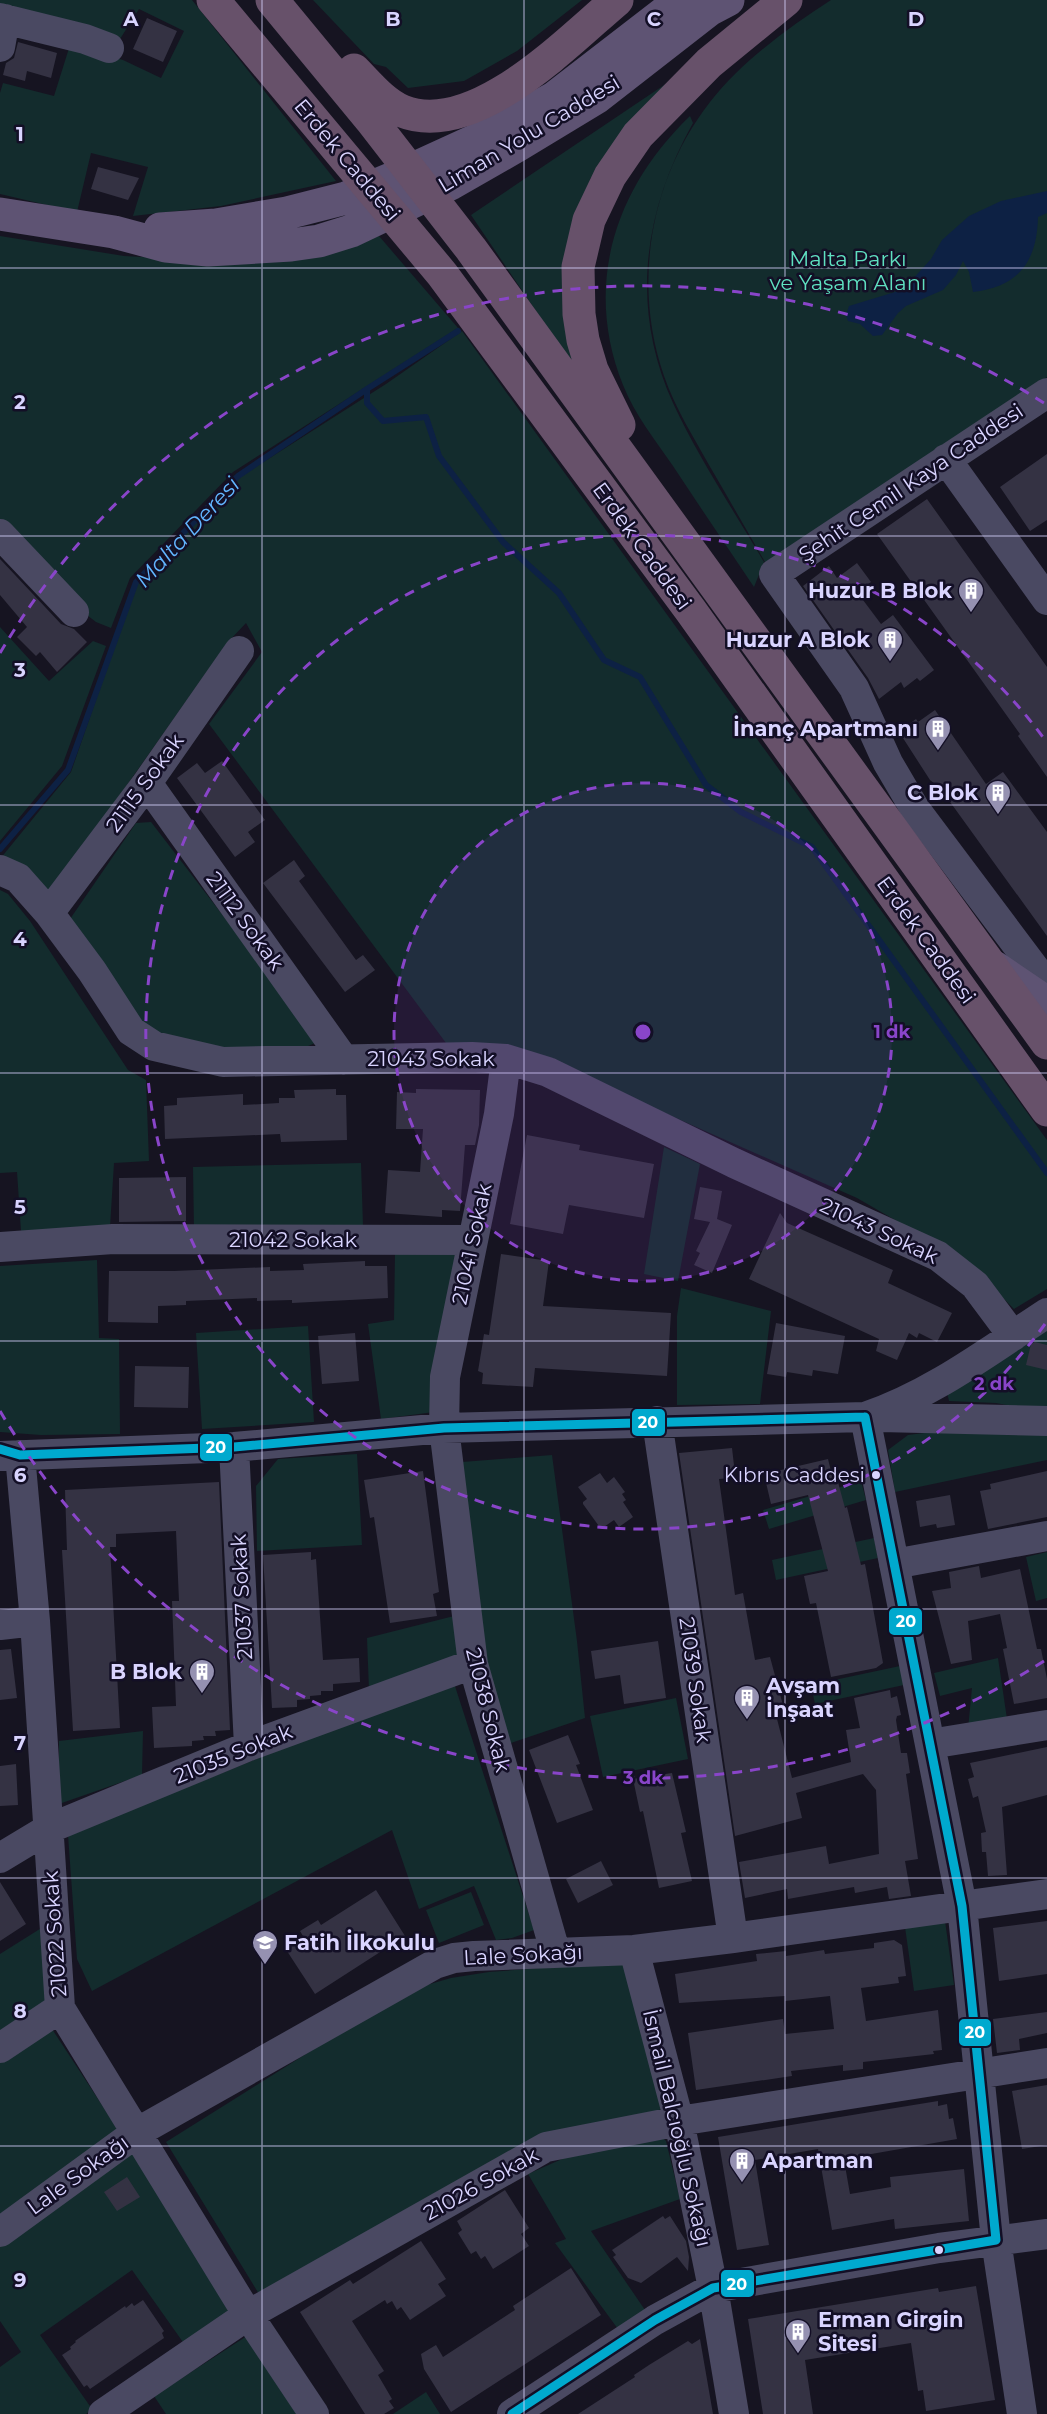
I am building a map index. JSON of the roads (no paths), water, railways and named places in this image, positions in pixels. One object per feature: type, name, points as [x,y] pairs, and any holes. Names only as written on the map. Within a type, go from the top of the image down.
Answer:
[{"type":"highway","name":"Erdek Caddesi","points":[[213,0],[442,274],[691,611],[1047,1110]]},
{"type":"highway","name":"Erdek Caddesi","points":[[272,0],[371,120],[471,249],[646,487],[1047,1043]]},
{"type":"highway","points":[[283,0],[384,99],[403,111],[428,115],[449,114],[472,107],[510,89],[617,0]]},
{"type":"highway","points":[[646,487],[592,370],[583,340],[579,314],[578,267],[589,220],[610,176],[639,135],[709,63],[786,0]]},
{"type":"main road","name":"Liman Yolu Caddesi","points":[[114,232],[216,225],[287,213],[346,198],[485,136],[554,98],[681,0]]},
{"type":"main road","name":"Liman Yolu Caddesi","points":[[114,232],[166,246],[208,250],[291,245],[320,241],[351,231],[452,183],[596,98],[709,10],[728,0]]},
{"type":"main road","points":[[0,214],[114,232]]},
{"type":"main road","points":[[990,965],[1047,1003]]},
{"type":"street","points":[[2,28],[85,39],[109,48]]},
{"type":"street","name":"Şehit Cemil Kaya Caddesi","points":[[1047,393],[774,574],[854,688],[888,763],[915,809],[1047,985]]},
{"type":"street","points":[[946,459],[1047,600]]},
{"type":"street","points":[[0,534],[74,612]]},
{"type":"street","name":"21115 Sokak","points":[[49,913],[147,783],[239,651]]},
{"type":"street","name":"21112 Sokak","points":[[147,783],[344,1060]]},
{"type":"street","name":"21043 Sokak","points":[[0,870],[18,878],[49,913],[92,971],[131,1031],[154,1047],[223,1062],[472,1057],[506,1059],[548,1072],[734,1163],[938,1256],[975,1285],[1012,1336]]},
{"type":"street","name":"21041 Sokak","points":[[444,1428],[445,1377],[499,1114],[506,1059]]},
{"type":"street","name":"21042 Sokak","points":[[0,1247],[113,1239],[473,1240]]},
{"type":"street","points":[[865,1417],[896,1406],[922,1393],[1047,1313]]},
{"type":"street","points":[[865,1417],[962,1906],[1016,2413]]},
{"type":"street","points":[[7,1453],[234,1447],[444,1428],[657,1421],[865,1417],[1047,1421]]},
{"type":"street","name":"21039 Sokak","points":[[657,1421],[734,1938]]},
{"type":"street","name":"21038 Sokak","points":[[444,1428],[473,1665],[555,1952]]},
{"type":"street","name":"21037 Sokak","points":[[234,1447],[249,1746]]},
{"type":"street","name":"21022 Sokak","points":[[7,1453],[34,1621],[60,2008],[248,2315],[314,2414]]},
{"type":"street","points":[[894,1564],[1047,1536]]},
{"type":"street","points":[[0,1625],[34,1621]]},
{"type":"street","name":"21035 Sokak","points":[[0,1858],[48,1830],[249,1746],[473,1665]]},
{"type":"street","points":[[930,1744],[1047,1725]]},
{"type":"street","name":"Lale Sokağı","points":[[0,2232],[136,2133],[435,1965],[474,1956],[634,1950],[1047,1894]]},
{"type":"street","name":"İsmail Balcıoğlu Sokağı","points":[[634,1950],[679,2121],[713,2288],[734,2414]]},
{"type":"street","points":[[0,2048],[60,2008]]},
{"type":"street","name":"21026 Sokak","points":[[103,2414],[248,2315],[546,2147],[679,2121],[1047,2063]]},
{"type":"street","points":[[512,2414],[655,2320],[713,2288],[939,2248],[1047,2234]]},
{"type":"water","points":[[1047,191],[1047,213],[1038,217],[1034,247],[1029,259],[1014,278],[989,289],[973,292],[969,272],[963,261],[956,275],[943,290],[906,306],[882,335],[873,336],[860,324],[848,321],[846,315],[849,306],[895,292],[911,281],[931,259],[942,240],[969,216],[1001,201]]},
{"type":"waterway","name":"Malta Deresi","points":[[0,849],[68,770],[136,582],[238,476],[458,331]]},
{"type":"waterway","points":[[367,389],[367,403],[383,421],[426,417],[439,456],[503,542],[559,593],[604,660],[640,677],[706,785],[741,812],[812,847],[1047,1173]]},
{"type":"place","name":"Huzur B Blok","points":[[971,614]]},
{"type":"place","name":"Huzur A Blok","points":[[890,663]]},
{"type":"place","name":"İnanç Apartmanı","points":[[938,752]]},
{"type":"place","name":"C Blok","points":[[998,816]]},
{"type":"place","name":"Kıbrıs Caddesi","points":[[876,1475]]},
{"type":"place","name":"B Blok","points":[[202,1695]]},
{"type":"place","name":"Avşam İnşaat","points":[[747,1721]]},
{"type":"place","name":"Fatih İlkokulu","points":[[265,1966]]},
{"type":"place","name":"Apartman","points":[[742,2184]]},
{"type":"place","name":"Erman Girgin Sitesi","points":[[798,2355]]},
{"type":"park label","name":"Malta Parkı ve Yaşam Alanı","points":[[848,271]]}]
